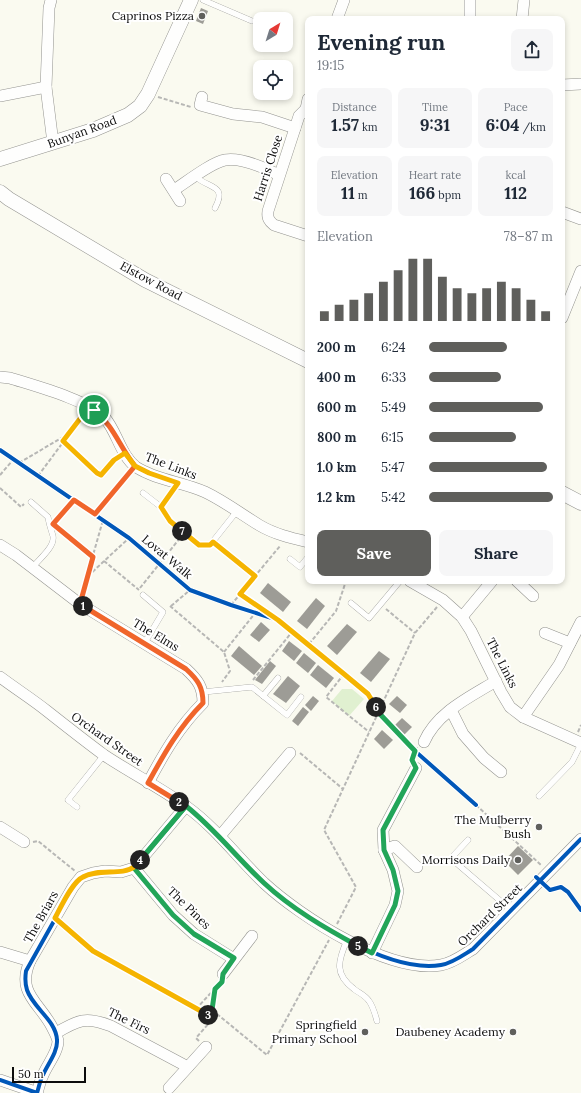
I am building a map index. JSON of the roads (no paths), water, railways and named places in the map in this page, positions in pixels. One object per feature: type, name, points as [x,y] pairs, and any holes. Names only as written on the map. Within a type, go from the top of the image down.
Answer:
[{"type":"street","points":[[50,0],[46,87],[53,143]]},
{"type":"street","name":"Bunyan Road","points":[[0,160],[93,130],[128,115],[140,106],[148,94],[190,0]]},
{"type":"street","points":[[338,16],[344,0]]},
{"type":"street","points":[[470,0],[470,16]]},
{"type":"street","points":[[522,16],[524,0]]},
{"type":"street","points":[[565,85],[581,84]]},
{"type":"street","points":[[0,96],[46,87]]},
{"type":"street","points":[[201,101],[233,114],[262,117],[295,128]]},
{"type":"street","name":"Harris Close","points":[[305,108],[299,116],[279,175],[267,217],[274,225],[305,235]]},
{"type":"street","points":[[174,190],[207,168],[225,160],[239,161],[264,168],[279,175]]},
{"type":"street","points":[[166,179],[180,201]]},
{"type":"street","name":"Elstow Road","points":[[0,192],[9,199],[145,280],[305,360]]},
{"type":"street","points":[[565,213],[581,219]]},
{"type":"street","points":[[565,311],[581,271]]},
{"type":"street","name":"The Links","points":[[0,377],[10,378],[89,407],[105,418],[125,453],[135,466],[149,473],[203,491],[224,502],[260,526],[276,533],[305,541]]},
{"type":"street","points":[[565,495],[581,503]]},
{"type":"street","name":"The Elms","points":[[0,545],[33,567],[80,604],[186,669],[196,678],[203,692]]},
{"type":"street","name":"The Links","points":[[415,584],[443,600],[462,617],[471,631],[510,707],[523,717],[581,744]]},
{"type":"street","points":[[462,617],[490,584]]},
{"type":"street","points":[[520,584],[533,596]]},
{"type":"street","points":[[523,717],[559,665],[581,622]]},
{"type":"street","points":[[545,633],[570,643]]},
{"type":"street","name":"Orchard Street","points":[[0,677],[45,709],[104,755],[186,806],[220,836],[265,884],[292,906],[333,932],[372,953],[417,966],[441,965],[458,959],[473,949],[581,839]]},
{"type":"street","points":[[424,742],[428,732],[436,722],[450,710],[496,681]]},
{"type":"street","points":[[148,783],[169,744],[203,703],[203,692]]},
{"type":"street","points":[[450,710],[463,734],[484,758],[501,772]]},
{"type":"street","points":[[220,836],[290,752]]},
{"type":"street","points":[[372,953],[395,905],[398,891],[393,870],[384,850],[383,830],[416,768]]},
{"type":"street","points":[[134,868],[186,806]]},
{"type":"street","points":[[0,827],[24,842]]},
{"type":"street","points":[[384,850],[395,846],[416,867]]},
{"type":"street","name":"The Briars","points":[[56,1033],[27,990],[25,981],[26,971],[30,962],[73,887],[82,877],[93,873],[105,871],[121,872],[134,868]]},
{"type":"street","name":"The Pines","points":[[134,868],[173,915],[194,934],[234,958]]},
{"type":"street","points":[[223,974],[252,936]]},
{"type":"street","points":[[0,952],[30,962]]},
{"type":"street","name":"The Firs","points":[[56,1033],[72,1023],[84,1020],[98,1021],[188,1066]]},
{"type":"street","points":[[0,1080],[38,1093],[42,1076],[58,1042],[56,1033]]},
{"type":"street","points":[[169,1088],[206,1048]]},
{"type":"lane","points":[[203,0],[252,21]]},
{"type":"lane","points":[[195,176],[201,182],[216,188],[219,193],[219,200],[215,208]]},
{"type":"lane","points":[[101,475],[114,460],[125,453]]},
{"type":"lane","points":[[143,493],[161,507],[178,483]]},
{"type":"lane","points":[[31,502],[48,517],[53,537],[52,545],[33,567]]},
{"type":"lane","points":[[212,544],[237,511]]},
{"type":"lane","points":[[290,559],[300,567],[305,561]]},
{"type":"lane","points":[[351,603],[369,618],[398,584]]},
{"type":"lane","points":[[143,595],[163,612],[144,644]]},
{"type":"lane","points":[[263,696],[278,678]]},
{"type":"lane","points":[[203,692],[218,692],[252,687],[287,715],[301,697]]},
{"type":"lane","points":[[539,796],[572,762],[581,744]]},
{"type":"lane","points":[[77,807],[68,800],[104,755]]},
{"type":"lane","points":[[468,840],[454,855],[455,862],[511,910]]},
{"type":"lane","points":[[347,939],[341,952],[339,963],[340,974],[355,990],[371,1003],[377,1021]]},
{"type":"place","name":"Caprinos Pizza","points":[[202,16]]},
{"type":"place","name":"The Mulberry Bush","points":[[539,827]]},
{"type":"place","name":"Morrisons Daily","points":[[518,860]]},
{"type":"place","name":"Springfield Primary School","points":[[365,1032]]},
{"type":"place","name":"Daubeney Academy","points":[[513,1032]]}]
